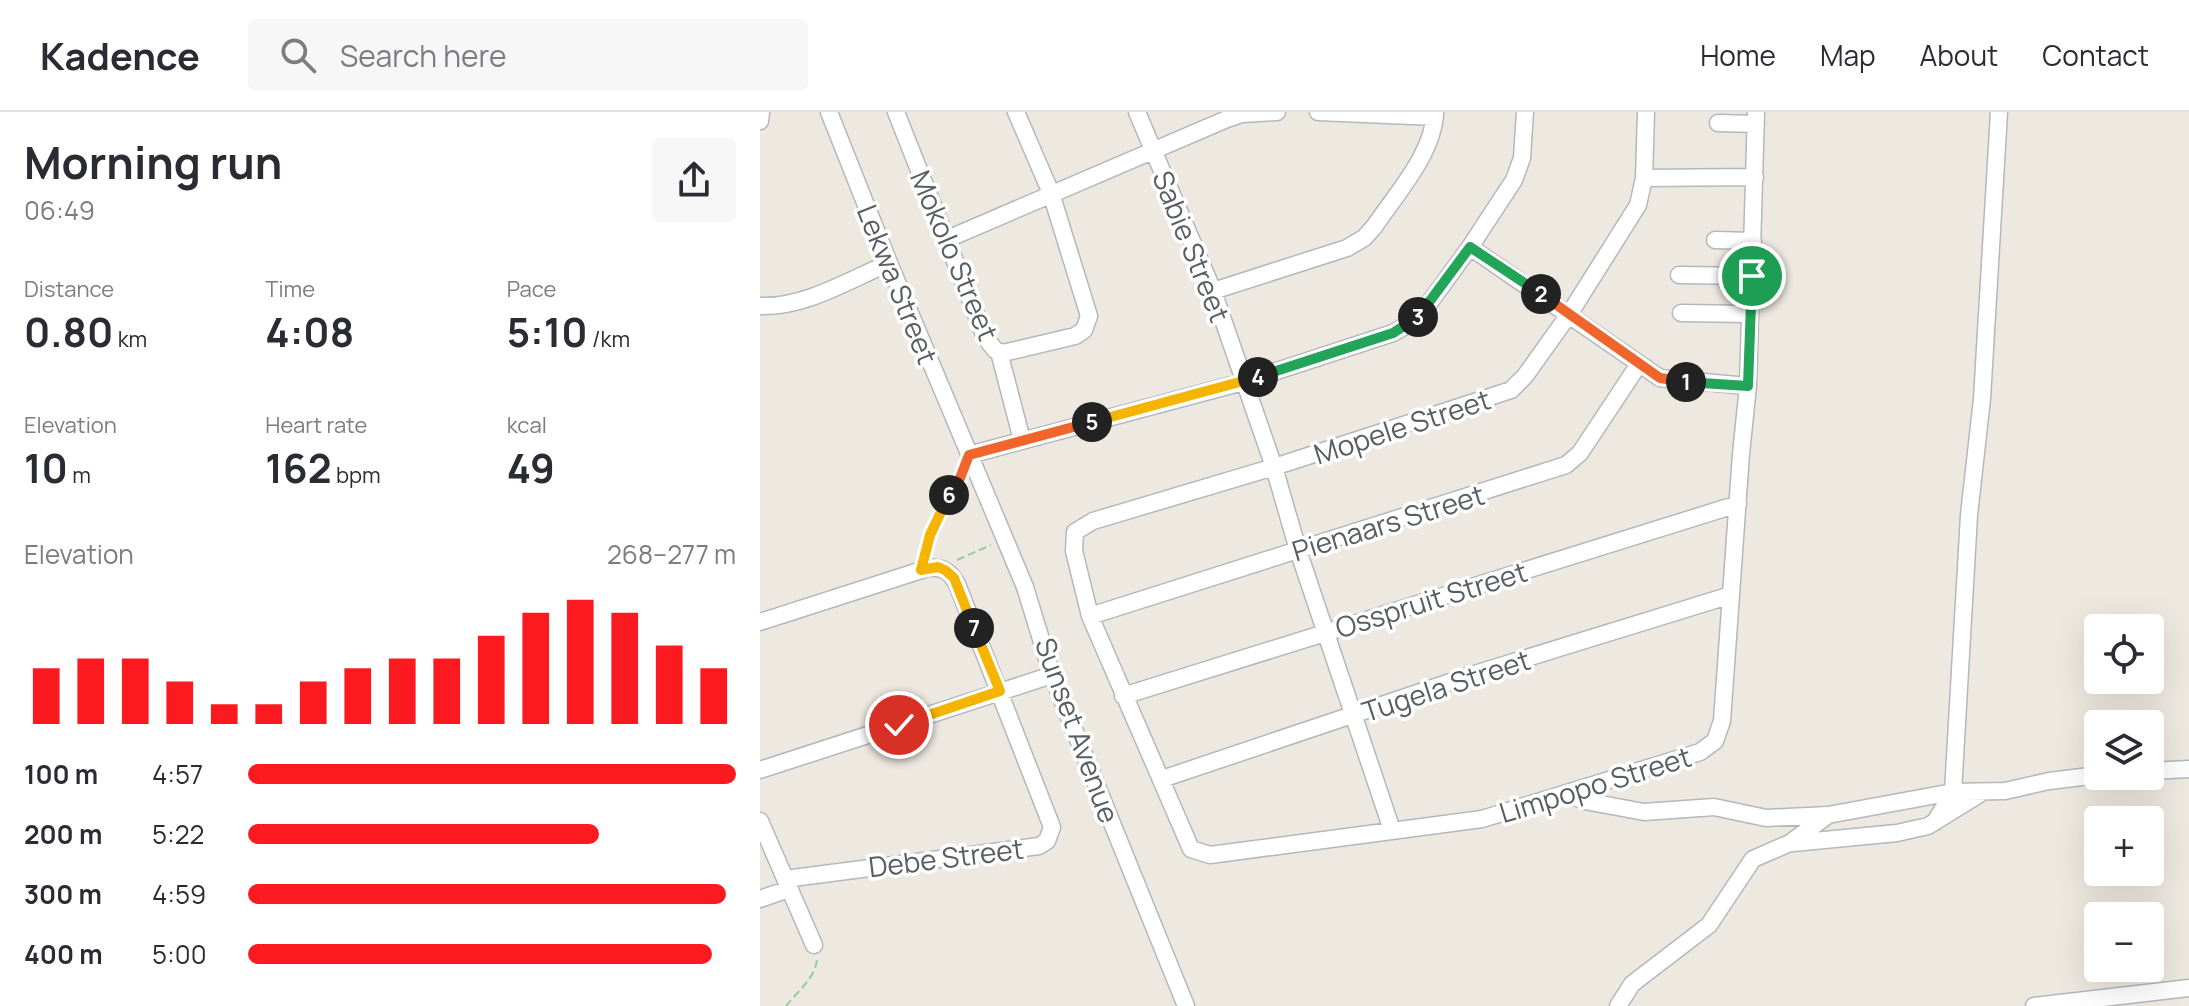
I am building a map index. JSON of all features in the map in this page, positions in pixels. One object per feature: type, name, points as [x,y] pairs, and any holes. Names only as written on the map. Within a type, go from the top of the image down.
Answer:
[{"type":"street","points":[[760,121],[761,112]]},
{"type":"street","name":"Lekwa Street","points":[[829,112],[969,455]]},
{"type":"street","points":[[1016,112],[1051,193]]},
{"type":"street","name":"Sabie Street","points":[[1137,112],[1213,291],[1274,467],[1298,550],[1392,830]]},
{"type":"street","points":[[945,240],[1234,114],[1277,112]]},
{"type":"street","points":[[1213,291],[1347,248],[1364,238],[1427,148],[1434,132],[1435,114],[1318,112]]},
{"type":"street","points":[[969,455],[1243,382],[1403,328],[1422,313],[1470,247],[1519,170],[1525,112]]},
{"type":"street","name":"Mopele Street","points":[[1079,527],[1502,394],[1525,376],[1633,215],[1644,178],[1646,112]]},
{"type":"street","points":[[1935,822],[1953,792],[1969,515],[1982,399],[1999,112]]},
{"type":"street","name":"Mokolo Street","points":[[900,115],[945,240],[985,337],[999,352],[1009,353],[1075,336],[1087,325],[1088,305],[1051,193]]},
{"type":"street","points":[[1718,123],[1756,118]]},
{"type":"street","name":"Limpopo Street","points":[[1079,527],[1073,543],[1090,616],[1185,838],[1191,849],[1200,853],[1210,855],[1493,816],[1700,752],[1715,741],[1722,721],[1748,386],[1756,118]]},
{"type":"street","points":[[1644,178],[1755,177]]},
{"type":"street","points":[[1715,240],[1753,241]]},
{"type":"street","points":[[1470,247],[1570,313],[1660,378],[1748,386]]},
{"type":"street","points":[[760,306],[785,305],[889,263]]},
{"type":"street","points":[[1679,275],[1752,276]]},
{"type":"street","points":[[1681,313],[1750,314]]},
{"type":"street","points":[[999,352],[1022,440]]},
{"type":"street","name":"Pienaars Street","points":[[1090,616],[1566,465],[1580,453],[1639,364]]},
{"type":"street","name":"Sunset Avenue","points":[[969,455],[1035,613],[1052,675],[1186,1006]]},
{"type":"street","name":"Osspruit Street","points":[[1123,696],[1738,504]]},
{"type":"street","points":[[760,622],[921,570],[942,568]]},
{"type":"street","name":"Debe Street","points":[[787,884],[1039,846],[1047,841],[1051,833],[1050,819],[957,584],[942,568]]},
{"type":"street","name":"Tugela Street","points":[[1162,779],[1480,673],[1731,595]]},
{"type":"street","points":[[760,770],[1052,675]]},
{"type":"street","points":[[2164,770],[2189,769]]},
{"type":"street","points":[[1567,794],[1585,801],[1644,812],[1714,807],[1766,818],[1828,815],[1953,792],[2025,789],[2049,781],[2084,777]]},
{"type":"street","points":[[1790,843],[1897,833],[1935,822],[1985,791]]},
{"type":"street","points":[[1618,1006],[1632,984],[1709,925],[1753,859],[1790,843],[1828,815]]},
{"type":"street","points":[[760,821],[814,945]]},
{"type":"street","points":[[760,899],[787,884]]},
{"type":"street","points":[[2034,1006],[2189,988]]},
{"type":"path","points":[[921,570],[930,535],[946,498],[957,486],[969,455]]},
{"type":"path","points":[[942,568],[1006,540]]},
{"type":"path","points":[[786,1006],[817,965],[814,945]]},
{"type":"route","points":[[899,725],[1000,691],[954,578],[942,568],[921,570],[930,535],[946,498],[957,486],[969,455],[1243,382],[1393,333],[1422,313],[1470,247],[1570,313],[1660,378],[1748,386],[1752,276]]}]
